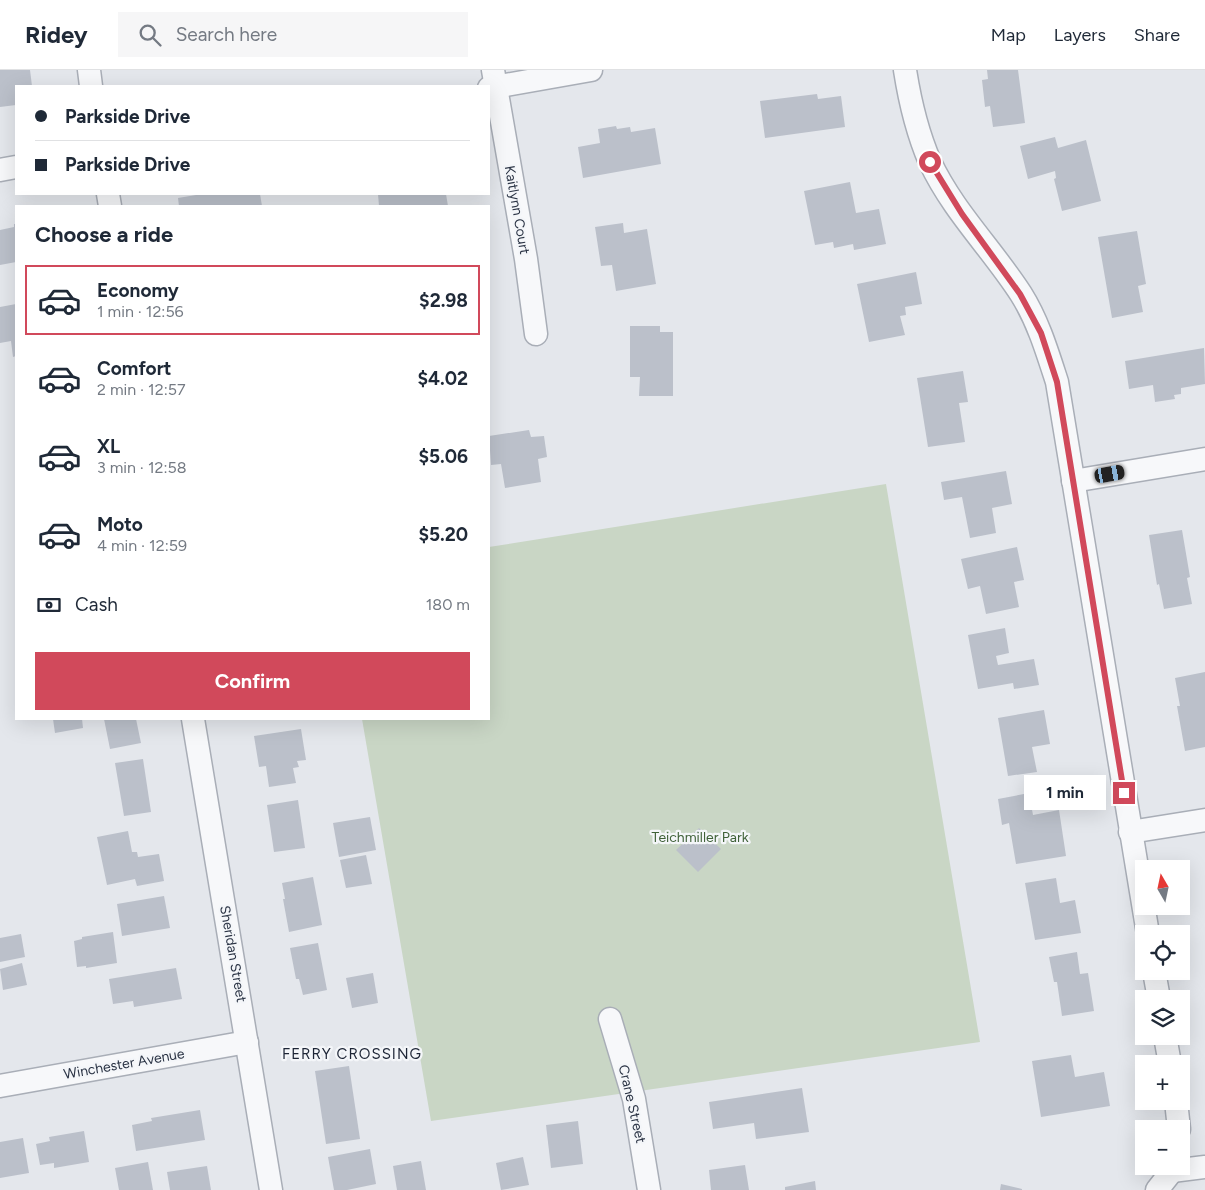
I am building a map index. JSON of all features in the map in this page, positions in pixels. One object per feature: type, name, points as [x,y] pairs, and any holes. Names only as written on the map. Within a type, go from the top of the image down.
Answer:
[{"type":"street","points":[[89,70],[91,85]]},
{"type":"street","points":[[493,82],[591,70]]},
{"type":"street","points":[[905,70],[911,106],[930,162],[962,214],[1020,294],[1041,333],[1057,382],[1146,925]]},
{"type":"street","name":"Kaitlynn Court","points":[[493,82],[526,259],[536,334]]},
{"type":"street","points":[[0,170],[15,167]]},
{"type":"street","points":[[1073,481],[1205,458]]},
{"type":"street","name":"Sheridan Street","points":[[193,720],[271,1190]]},
{"type":"street","points":[[1130,832],[1205,820]]},
{"type":"street","name":"Crane Street","points":[[610,1019],[634,1099],[650,1190]]},
{"type":"street","name":"Winchester Avenue","points":[[0,1086],[247,1042]]},
{"type":"street","points":[[1190,1168],[1205,1167]]},
{"type":"street","points":[[1157,1190],[1168,1175]]},
{"type":"green space","name":"Teichmiller Park","points":[[886,484],[980,1042],[431,1121],[362,720],[490,720],[490,547]]},
{"type":"building","points":[[0,70],[30,70],[32,85],[15,85],[15,105],[0,107]]},
{"type":"building","points":[[987,70],[1018,70],[1025,123],[993,127],[990,106],[985,107],[982,80],[988,79]]},
{"type":"building","points":[[817,94],[818,99],[841,96],[845,127],[765,138],[760,101]]},
{"type":"building","points":[[616,126],[617,129],[630,127],[631,132],[655,128],[661,164],[583,178],[578,147],[600,143],[598,129]]},
{"type":"building","points":[[1055,137],[1058,148],[1086,140],[1101,201],[1062,211],[1054,179],[1056,178],[1055,171],[1028,179],[1020,146]]},
{"type":"building","points":[[850,182],[856,213],[879,209],[886,244],[854,250],[853,244],[834,248],[833,242],[815,245],[804,191]]},
{"type":"building","points":[[196,195],[260,195],[262,205],[179,205],[178,198]]},
{"type":"building","points":[[378,195],[446,195],[448,205],[379,205]]},
{"type":"building","points":[[623,223],[624,233],[647,229],[656,284],[616,291],[612,265],[601,266],[595,227]]},
{"type":"building","points":[[15,224],[15,262],[0,265],[0,230],[14,227]]},
{"type":"building","points":[[1137,231],[1146,284],[1138,286],[1143,312],[1112,318],[1098,237]]},
{"type":"building","points":[[916,272],[922,304],[905,307],[906,315],[900,316],[905,335],[869,342],[857,284]]},
{"type":"building","points":[[15,304],[15,356],[13,357],[11,341],[0,343],[0,307]]},
{"type":"building","points":[[630,326],[660,326],[660,332],[673,332],[673,396],[639,396],[640,377],[630,377]]},
{"type":"building","points":[[1204,348],[1205,384],[1181,388],[1181,394],[1174,395],[1175,399],[1155,402],[1153,385],[1129,389],[1125,361]]},
{"type":"building","points":[[963,371],[968,402],[959,403],[965,442],[928,447],[917,378]]},
{"type":"building","points":[[529,430],[531,437],[544,436],[547,457],[538,459],[541,482],[505,488],[501,464],[491,465],[490,436]]},
{"type":"building","points":[[1006,471],[1012,504],[992,508],[996,533],[970,538],[962,497],[944,500],[941,482]]},
{"type":"building","points":[[1182,530],[1190,577],[1187,578],[1192,604],[1164,609],[1159,584],[1157,585],[1149,535]]},
{"type":"building","points":[[1017,547],[1024,580],[1014,582],[1019,607],[986,614],[980,586],[968,589],[961,559]]},
{"type":"building","points":[[1005,628],[1009,653],[996,656],[998,665],[1034,659],[1039,685],[1014,689],[1013,683],[978,689],[968,635]]},
{"type":"building","points":[[1205,672],[1205,747],[1185,751],[1177,706],[1180,706],[1175,678]]},
{"type":"building","points":[[1044,710],[1050,744],[1032,747],[1037,772],[1008,776],[998,718]]},
{"type":"building","points":[[53,720],[82,720],[83,728],[55,733]]},
{"type":"building","points":[[104,720],[136,720],[141,743],[110,749]]},
{"type":"building","points":[[301,729],[306,760],[297,761],[299,767],[293,768],[296,783],[269,787],[266,766],[259,767],[254,736]]},
{"type":"building","points":[[143,759],[151,812],[124,816],[115,763]]},
{"type":"building","points":[[1029,793],[1033,815],[1059,810],[1066,856],[1016,864],[1009,823],[1002,825],[998,799]]},
{"type":"building","points":[[298,800],[305,848],[274,852],[267,805]]},
{"type":"building","points":[[370,817],[376,850],[339,857],[333,823]]},
{"type":"building","points":[[699,828],[721,849],[698,872],[676,850]]},
{"type":"building","points":[[128,831],[132,852],[137,852],[138,857],[159,854],[164,881],[137,886],[135,879],[107,885],[97,837]]},
{"type":"building","points":[[366,855],[372,884],[346,888],[340,860]]},
{"type":"building","points":[[313,877],[322,925],[289,932],[282,883]]},
{"type":"building","points":[[1056,878],[1060,903],[1075,900],[1081,933],[1035,940],[1025,883]]},
{"type":"building","points":[[164,896],[170,928],[122,936],[117,904]]},
{"type":"building","points":[[113,932],[117,963],[86,968],[86,966],[77,967],[74,941],[82,939],[82,937]]},
{"type":"building","points":[[21,934],[25,957],[0,962],[0,938]]},
{"type":"building","points":[[318,943],[327,990],[303,995],[299,979],[296,979],[290,948]]},
{"type":"building","points":[[1077,952],[1080,974],[1088,973],[1094,1011],[1062,1016],[1057,982],[1054,982],[1049,957]]},
{"type":"building","points":[[22,963],[27,985],[3,990],[0,969]]},
{"type":"building","points":[[176,968],[182,999],[134,1007],[133,1001],[113,1004],[109,979]]},
{"type":"building","points":[[373,973],[378,1003],[352,1008],[346,978]]},
{"type":"building","points":[[1071,1055],[1075,1077],[1104,1072],[1110,1106],[1041,1117],[1032,1061]]},
{"type":"building","points":[[349,1066],[360,1139],[326,1144],[315,1071]]},
{"type":"building","points":[[802,1088],[809,1132],[756,1139],[754,1123],[713,1129],[709,1102]]},
{"type":"building","points":[[200,1110],[205,1140],[136,1151],[132,1125],[152,1121],[151,1118]]},
{"type":"building","points":[[578,1121],[583,1164],[551,1168],[546,1125]]},
{"type":"building","points":[[84,1131],[89,1162],[54,1168],[54,1163],[40,1165],[36,1144],[50,1141],[49,1137]]},
{"type":"building","points":[[23,1138],[29,1173],[0,1178],[0,1142]]},
{"type":"building","points":[[370,1149],[376,1184],[347,1190],[334,1190],[328,1157]]},
{"type":"building","points":[[523,1157],[529,1185],[501,1190],[496,1163]]},
{"type":"building","points":[[421,1161],[426,1190],[397,1190],[393,1166]]},
{"type":"building","points":[[148,1162],[153,1190],[119,1190],[115,1168]]},
{"type":"building","points":[[745,1165],[749,1190],[711,1190],[709,1170]]},
{"type":"building","points":[[207,1166],[211,1190],[170,1190],[167,1172]]},
{"type":"building","points":[[815,1181],[816,1190],[785,1190],[785,1187]]},
{"type":"building","points":[[1001,1184],[1022,1189],[1022,1190],[1000,1190]]},
{"type":"district","name":"FERRY CROSSING","points":[[352,1054]]},
{"type":"route","points":[[930,162],[947,193],[1020,294],[1032,314],[1041,333],[1057,382],[1124,793]]}]
